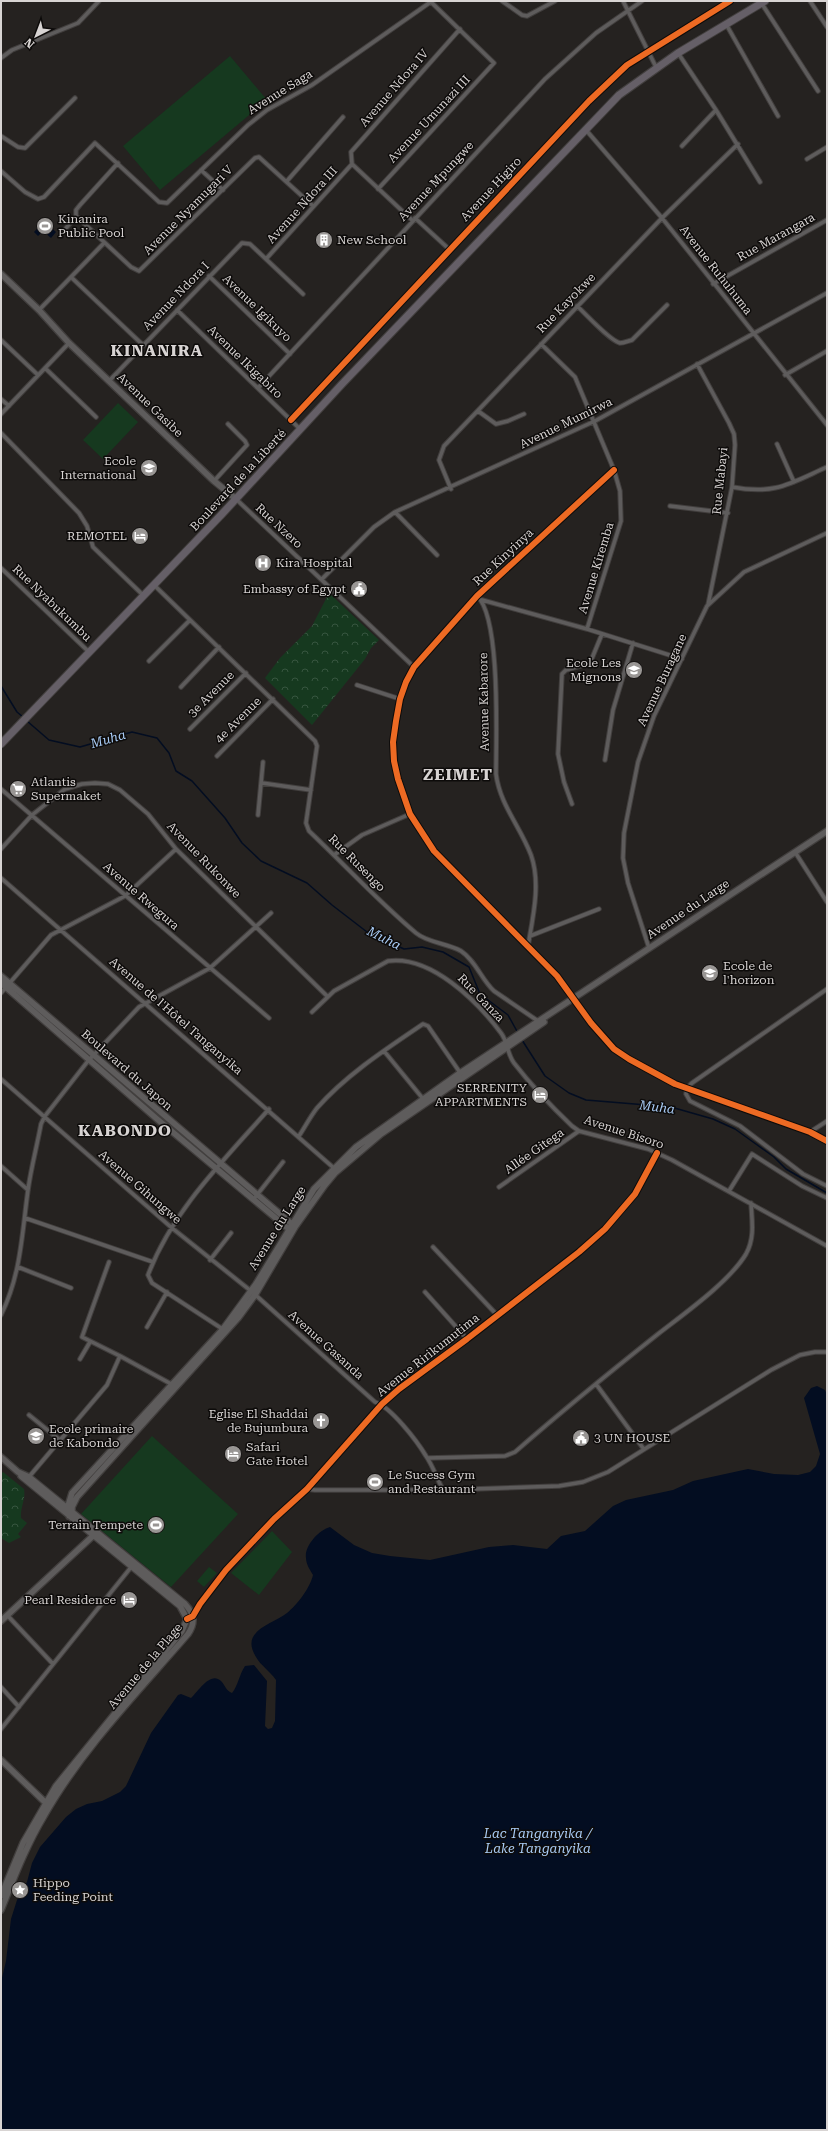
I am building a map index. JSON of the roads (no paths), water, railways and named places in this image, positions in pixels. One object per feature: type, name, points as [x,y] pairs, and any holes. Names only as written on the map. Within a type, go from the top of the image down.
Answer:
[{"type":"highway","name":"Boulevard de la Liberté","points":[[1,744],[144,596],[300,429],[619,96],[656,67],[764,2]]},
{"type":"main road","name":"Avenue Gasibe","points":[[1,274],[39,310],[69,343],[214,481],[236,499]]},
{"type":"main road","name":"Avenue du Large","points":[[70,1496],[89,1479],[225,1330],[253,1293],[292,1228],[336,1169],[371,1136],[525,1032],[549,1019],[574,998],[827,831]]},
{"type":"main road","name":"Boulevard du Japon","points":[[1,976],[8,985],[91,1058],[156,1119],[218,1167]]},
{"type":"main road","name":"Boulevard du Japon","points":[[1,983],[8,985]]},
{"type":"main road","name":"Avenue du Large","points":[[525,1032],[538,1021],[562,1007]]},
{"type":"main road","name":"Boulevard du Japon","points":[[91,1058],[161,1114],[218,1167],[292,1228]]},
{"type":"main road","points":[[156,1119],[161,1114]]},
{"type":"main road","name":"Avenue de la Plage","points":[[1,1457],[18,1472],[52,1496],[70,1514]]},
{"type":"main road","name":"Avenue de la Plage","points":[[28,1479],[133,1565],[180,1606],[187,1619],[185,1627],[119,1712]]},
{"type":"main road","name":"Avenue du Large","points":[[70,1514],[77,1497],[89,1479]]},
{"type":"main road","points":[[52,1496],[58,1500],[70,1496],[70,1514]]},
{"type":"main road","points":[[1,1621],[95,1534]]},
{"type":"main road","name":"Avenue de la Plage","points":[[1,1896],[23,1843],[47,1805],[96,1739],[188,1634],[193,1625],[193,1616],[185,1604],[133,1565]]},
{"type":"main road","points":[[1,1760],[47,1805]]},
{"type":"main road","name":"Avenue de la Plage","points":[[1,1910],[23,1856],[47,1805]]},
{"type":"street","points":[[1,58],[12,50],[78,23],[99,1]]},
{"type":"street","points":[[432,1],[460,29]]},
{"type":"street","name":"Avenue Saga","points":[[117,162],[159,202],[164,203],[172,201],[201,170],[248,125],[267,110],[312,85],[432,1]]},
{"type":"street","points":[[502,1],[515,11],[527,16],[555,1]]},
{"type":"street","points":[[623,1],[656,67]]},
{"type":"street","name":"Avenue Mpungwe","points":[[258,388],[544,79],[578,48],[627,10],[642,1]]},
{"type":"street","name":"Avenue Higiro","points":[[291,420],[584,106],[627,65],[730,1]]},
{"type":"street","points":[[810,1],[827,27]]},
{"type":"street","points":[[764,2],[818,91]]},
{"type":"street","points":[[726,24],[778,116]]},
{"type":"street","name":"Avenue Umunazi III","points":[[378,189],[494,63],[460,29]]},
{"type":"street","name":"Avenue Ndora IV","points":[[352,164],[351,152],[460,29]]},
{"type":"street","points":[[678,53],[738,144],[760,182]]},
{"type":"street","points":[[1,136],[18,147],[25,148],[75,98]]},
{"type":"street","points":[[682,146],[716,110]]},
{"type":"street","points":[[286,181],[343,117]]},
{"type":"street","name":"Avenue Ruhuhuma","points":[[586,130],[662,218],[713,284],[826,423]]},
{"type":"street","points":[[1,171],[25,192],[38,199],[44,197],[95,143],[117,162],[76,210],[76,216],[62,233]]},
{"type":"street","name":"Rue Kayokwe","points":[[451,489],[439,456],[444,446],[662,218],[738,144]]},
{"type":"street","points":[[808,159],[827,147]]},
{"type":"street","name":"Avenue Nyamugari V","points":[[76,216],[131,267],[139,271],[255,158],[259,157],[313,206]]},
{"type":"street","points":[[352,164],[378,189],[450,250]]},
{"type":"street","name":"Avenue Ndora III","points":[[266,259],[352,164]]},
{"type":"street","points":[[201,170],[223,190]]},
{"type":"street","name":"Rue Marangara","points":[[713,284],[827,220]]},
{"type":"street","points":[[39,310],[72,278],[104,243]]},
{"type":"street","name":"Avenue Ndora I","points":[[109,381],[242,243],[250,244],[266,259]]},
{"type":"street","points":[[266,259],[303,294]]},
{"type":"street","name":"Avenue Igikuyo","points":[[209,276],[290,354]]},
{"type":"street","points":[[72,278],[143,345]]},
{"type":"street","name":"Avenue Mumirwa","points":[[322,579],[374,527],[395,512],[451,489],[595,421],[827,293]]},
{"type":"street","points":[[577,306],[616,341],[624,342],[632,340],[667,305]]},
{"type":"street","name":"Avenue Ikigabiro","points":[[177,310],[300,429]]},
{"type":"street","points":[[1,340],[38,375]]},
{"type":"street","points":[[1,414],[69,343]]},
{"type":"street","name":"Avenue Kiremba","points":[[541,344],[575,377],[595,421],[620,490],[621,521],[588,629]]},
{"type":"street","points":[[785,374],[827,351]]},
{"type":"street","name":"Rue Mabayi","points":[[697,364],[723,410],[734,434],[732,487],[728,512],[707,606]]},
{"type":"street","points":[[45,368],[96,417]]},
{"type":"street","points":[[1,399],[9,406]]},
{"type":"street","points":[[478,412],[496,424],[508,421],[524,414]]},
{"type":"street","points":[[214,481],[247,445],[245,441],[228,424]]},
{"type":"street","points":[[1,433],[80,513],[88,526],[93,547],[144,596]]},
{"type":"street","points":[[777,444],[794,482]]},
{"type":"street","points":[[732,487],[758,491],[769,490],[794,482],[827,467]]},
{"type":"street","name":"Rue Kinyinya","points":[[614,470],[478,596],[414,666],[400,699],[393,742],[394,760],[398,779],[410,814],[434,851],[556,976],[574,998],[591,1023],[614,1049],[664,1079],[810,1132],[827,1141]]},
{"type":"street","name":"Rue Nzero","points":[[236,499],[414,666]]},
{"type":"street","points":[[670,506],[728,512]]},
{"type":"street","points":[[395,512],[438,555]]},
{"type":"street","name":"Avenue Buragane","points":[[649,948],[628,883],[624,858],[624,833],[638,762],[654,716],[707,606],[744,572],[827,533]]},
{"type":"street","name":"Rue Nyabukumbu","points":[[1,568],[89,652]]},
{"type":"street","name":"Rue Rusengo","points":[[154,585],[315,741],[317,746],[306,828],[371,893],[417,934],[461,951],[476,966],[488,985],[494,991],[538,1021]]},
{"type":"street","name":"Avenue Kabarore","points":[[478,596],[482,600],[490,629],[495,657],[496,774],[498,788],[503,803],[531,855],[534,867],[535,889],[528,946]]},
{"type":"street","points":[[482,600],[588,629],[682,659]]},
{"type":"street","points":[[149,660],[190,620]]},
{"type":"street","points":[[572,804],[564,782],[558,754],[562,674],[566,670],[590,663],[602,634]]},
{"type":"street","points":[[605,760],[613,710],[632,643]]},
{"type":"street","points":[[181,687],[219,648]]},
{"type":"street","name":"3e Avenue","points":[[190,729],[246,673]]},
{"type":"street","points":[[357,685],[400,699]]},
{"type":"street","name":"4e Avenue","points":[[217,756],[273,699]]},
{"type":"street","points":[[258,815],[263,762]]},
{"type":"street","points":[[262,783],[311,790]]},
{"type":"street","name":"Avenue Rukonwe","points":[[1,848],[32,815],[65,789],[82,784],[108,784],[134,800],[148,814],[176,849],[327,996]]},
{"type":"street","name":"Avenue Rwegura","points":[[1,789],[269,1018]]},
{"type":"street","points":[[334,855],[362,835],[410,814]]},
{"type":"street","points":[[1,993],[51,935],[126,896],[176,849]]},
{"type":"street","points":[[795,852],[827,902]]},
{"type":"street","name":"Avenue de l'Hôtel Tanganyika","points":[[1,878],[336,1169]]},
{"type":"street","points":[[530,936],[600,909]]},
{"type":"street","points":[[1,1315],[10,1295],[18,1267],[28,1190],[41,1124],[45,1116],[91,1058],[145,1002],[210,968],[271,913]]},
{"type":"street","name":"Rue Ganza","points":[[312,1012],[327,996],[379,964],[398,959],[448,978],[501,1033],[506,1045]]},
{"type":"street","points":[[827,989],[687,1088],[686,1094],[690,1101],[740,1126],[803,1174],[827,1186]]},
{"type":"street","points":[[299,1136],[322,1103],[384,1051],[423,1024],[426,1024],[462,1075]]},
{"type":"street","name":"Avenue Bisoro","points":[[506,1045],[515,1064],[565,1120],[579,1131],[657,1153],[730,1191],[827,1246]]},
{"type":"street","points":[[384,1051],[424,1101]]},
{"type":"street","name":"Avenue Gihungwe","points":[[1,1079],[172,1228],[253,1293]]},
{"type":"street","points":[[225,1330],[149,1280],[148,1275],[153,1262],[172,1228],[218,1167],[268,1109]]},
{"type":"street","points":[[810,1132],[827,1121]]},
{"type":"street","name":"Allée Gitega","points":[[499,1187],[579,1131]]},
{"type":"street","name":"Avenue Ririkumutima","points":[[193,1616],[200,1604],[226,1570],[274,1519],[307,1489],[382,1404],[399,1389],[467,1339],[605,1229],[635,1194],[657,1153]]},
{"type":"street","points":[[730,1191],[752,1154],[802,1186],[827,1198]]},
{"type":"street","points":[[254,1198],[283,1162]]},
{"type":"street","points":[[1,1166],[28,1190]]},
{"type":"street","points":[[428,1458],[473,1458],[508,1455],[515,1452],[596,1384],[714,1289],[746,1254],[751,1240],[751,1203]]},
{"type":"street","points":[[25,1218],[153,1262]]},
{"type":"street","points":[[210,1260],[231,1233]]},
{"type":"street","points":[[432,1247],[497,1315]]},
{"type":"street","points":[[109,1262],[82,1337],[174,1386]]},
{"type":"street","points":[[18,1267],[71,1288]]},
{"type":"street","points":[[147,1327],[167,1292]]},
{"type":"street","points":[[425,1292],[467,1339]]},
{"type":"street","name":"Avenue Gasanda","points":[[253,1293],[375,1402],[382,1404],[392,1413],[428,1458],[443,1490]]},
{"type":"street","points":[[80,1359],[90,1342]]},
{"type":"street","points":[[307,1489],[443,1490],[559,1486],[583,1482],[605,1474],[643,1448],[771,1370],[800,1355],[815,1352],[827,1352]]},
{"type":"street","points":[[28,1479],[107,1385],[120,1356]]},
{"type":"street","points":[[596,1384],[643,1448]]},
{"type":"street","points":[[28,1415],[61,1441]]},
{"type":"street","points":[[1,1729],[133,1565]]},
{"type":"street","points":[[7,1616],[53,1664]]},
{"type":"street","points":[[187,1619],[193,1616]]},
{"type":"street","points":[[1,1687],[19,1707]]},
{"type":"water","name":"Kinanira Public Pool","points":[[44,221],[56,232],[51,238],[43,231],[38,236],[34,232]]},
{"type":"water","name":"Lac Tanganyika / Lake Tanganyika","points":[[817,1386],[825,1390],[827,1395],[827,2130],[1,2130],[1,1982],[6,1961],[11,1919],[17,1900],[27,1882],[32,1863],[40,1847],[66,1817],[76,1809],[87,1804],[102,1801],[120,1792],[126,1786],[151,1733],[178,1695],[181,1694],[191,1698],[204,1684],[213,1679],[221,1681],[232,1693],[245,1666],[254,1665],[267,1681],[265,1726],[268,1729],[272,1728],[275,1721],[276,1680],[256,1657],[252,1648],[252,1640],[260,1629],[291,1610],[306,1591],[313,1575],[308,1567],[306,1558],[307,1549],[313,1539],[321,1531],[330,1527],[354,1545],[372,1553],[430,1560],[489,1547],[513,1545],[547,1549],[561,1536],[585,1531],[613,1506],[626,1500],[673,1490],[693,1481],[748,1469],[774,1474],[798,1475],[810,1472],[816,1466],[820,1454],[804,1398],[811,1388]]},
{"type":"waterway","name":"Muha","points":[[1,686],[17,712],[23,717]]},
{"type":"waterway","name":"Muha","points":[[27,721],[49,740],[80,747],[132,732],[157,738],[169,753],[176,771],[192,781],[225,818],[242,843],[261,861],[307,883],[332,905],[367,932],[404,949],[422,947],[443,952],[469,967],[480,994],[508,1015],[518,1033]]},
{"type":"waterway","name":"Muha","points":[[522,1040],[545,1076],[569,1093],[586,1100],[671,1107],[713,1119],[735,1129],[774,1157],[786,1169],[827,1193]]},
{"type":"place","name":"Kinanira Public Pool","points":[[45,226]]},
{"type":"place","name":"New School","points":[[324,240]]},
{"type":"place","name":"Ecole International","points":[[149,468]]},
{"type":"place","name":"REMOTEL","points":[[140,536]]},
{"type":"place","name":"Kira Hospital","points":[[263,563]]},
{"type":"place","name":"Embassy of Egypt","points":[[359,589]]},
{"type":"place","name":"Ecole Les Mignons","points":[[634,670]]},
{"type":"place","name":"Atlantis Supermaket","points":[[18,789]]},
{"type":"place","name":"Ecole de l'horizon","points":[[710,973]]},
{"type":"place","name":"SERRENITY APPARTMENTS","points":[[540,1095]]},
{"type":"place","name":"Eglise El Shaddai de Bujumbura","points":[[321,1421]]},
{"type":"place","name":"Ecole primaire de Kabondo","points":[[36,1436]]},
{"type":"place","name":"3 UN HOUSE","points":[[581,1438]]},
{"type":"place","name":"Safari Gate Hotel","points":[[233,1454]]},
{"type":"place","name":"Le Sucess Gym and Restaurant","points":[[375,1482]]},
{"type":"place","name":"Terrain Tempete","points":[[156,1525]]},
{"type":"place","name":"Pearl Residence","points":[[129,1600]]},
{"type":"place","name":"Hippo Feeding Point","points":[[20,1890]]},
{"type":"district","name":"KINANIRA","points":[[157,350]]},
{"type":"district","name":"ZEIMET","points":[[458,774]]},
{"type":"district","name":"KABONDO","points":[[125,1130]]}]
